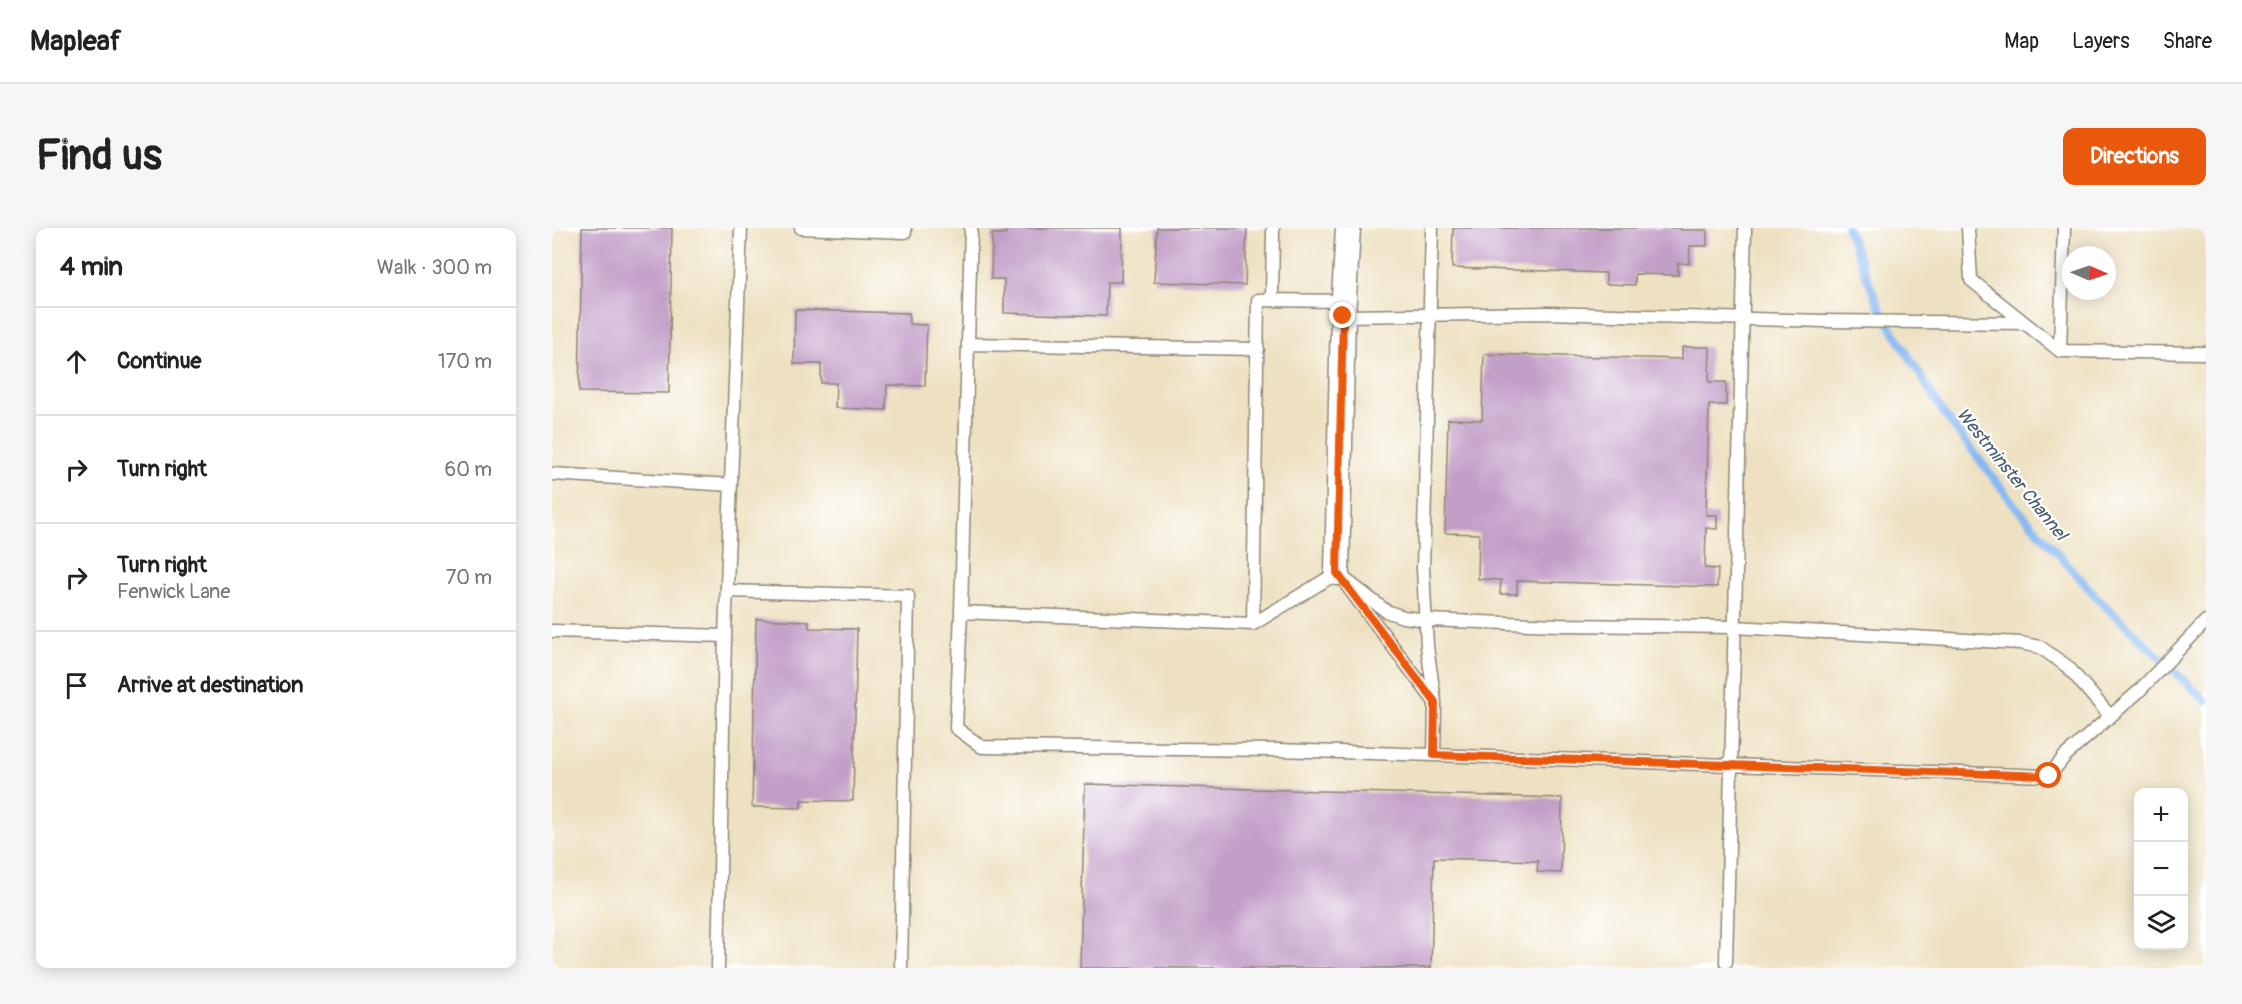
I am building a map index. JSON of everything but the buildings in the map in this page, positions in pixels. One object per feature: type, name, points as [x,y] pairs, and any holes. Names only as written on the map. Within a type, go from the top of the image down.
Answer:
[{"type":"street","points":[[1337,573],[1348,228]]},
{"type":"lane","points":[[718,968],[725,636],[741,228]]},
{"type":"lane","points":[[801,228],[905,232],[905,228]]},
{"type":"lane","points":[[971,228],[956,728],[982,747],[1278,750],[2049,776],[2065,756],[2129,700],[2206,621]]},
{"type":"lane","points":[[1272,300],[1273,228]]},
{"type":"lane","points":[[1432,228],[1423,569],[1427,645],[1435,702],[1434,755]]},
{"type":"lane","points":[[1726,962],[1745,228]]},
{"type":"lane","points":[[1968,228],[1971,280],[2060,351],[2206,353]]},
{"type":"lane","points":[[2060,351],[2064,228]]},
{"type":"lane","points":[[1253,624],[1258,300],[1430,314],[1547,313],[1824,321],[2024,323]]},
{"type":"lane","points":[[968,344],[1258,349]]},
{"type":"lane","points":[[552,474],[731,485]]},
{"type":"lane","points":[[961,612],[1253,624],[1337,573]]},
{"type":"lane","points":[[1337,573],[1386,611],[1403,617],[1427,620],[1559,625],[1735,627],[2020,643],[2040,647],[2068,667],[2110,716]]},
{"type":"lane","points":[[1337,573],[1435,702]]},
{"type":"lane","points":[[728,591],[908,596],[901,968]]},
{"type":"lane","points":[[552,631],[725,636]]},
{"type":"waterway","name":"Westminster Channel","points":[[1847,228],[1880,309],[1944,414],[2017,508],[2102,603],[2206,701]]},
{"type":"route","points":[[1343,316],[1337,573],[1435,702],[1434,755],[2049,776]]}]
